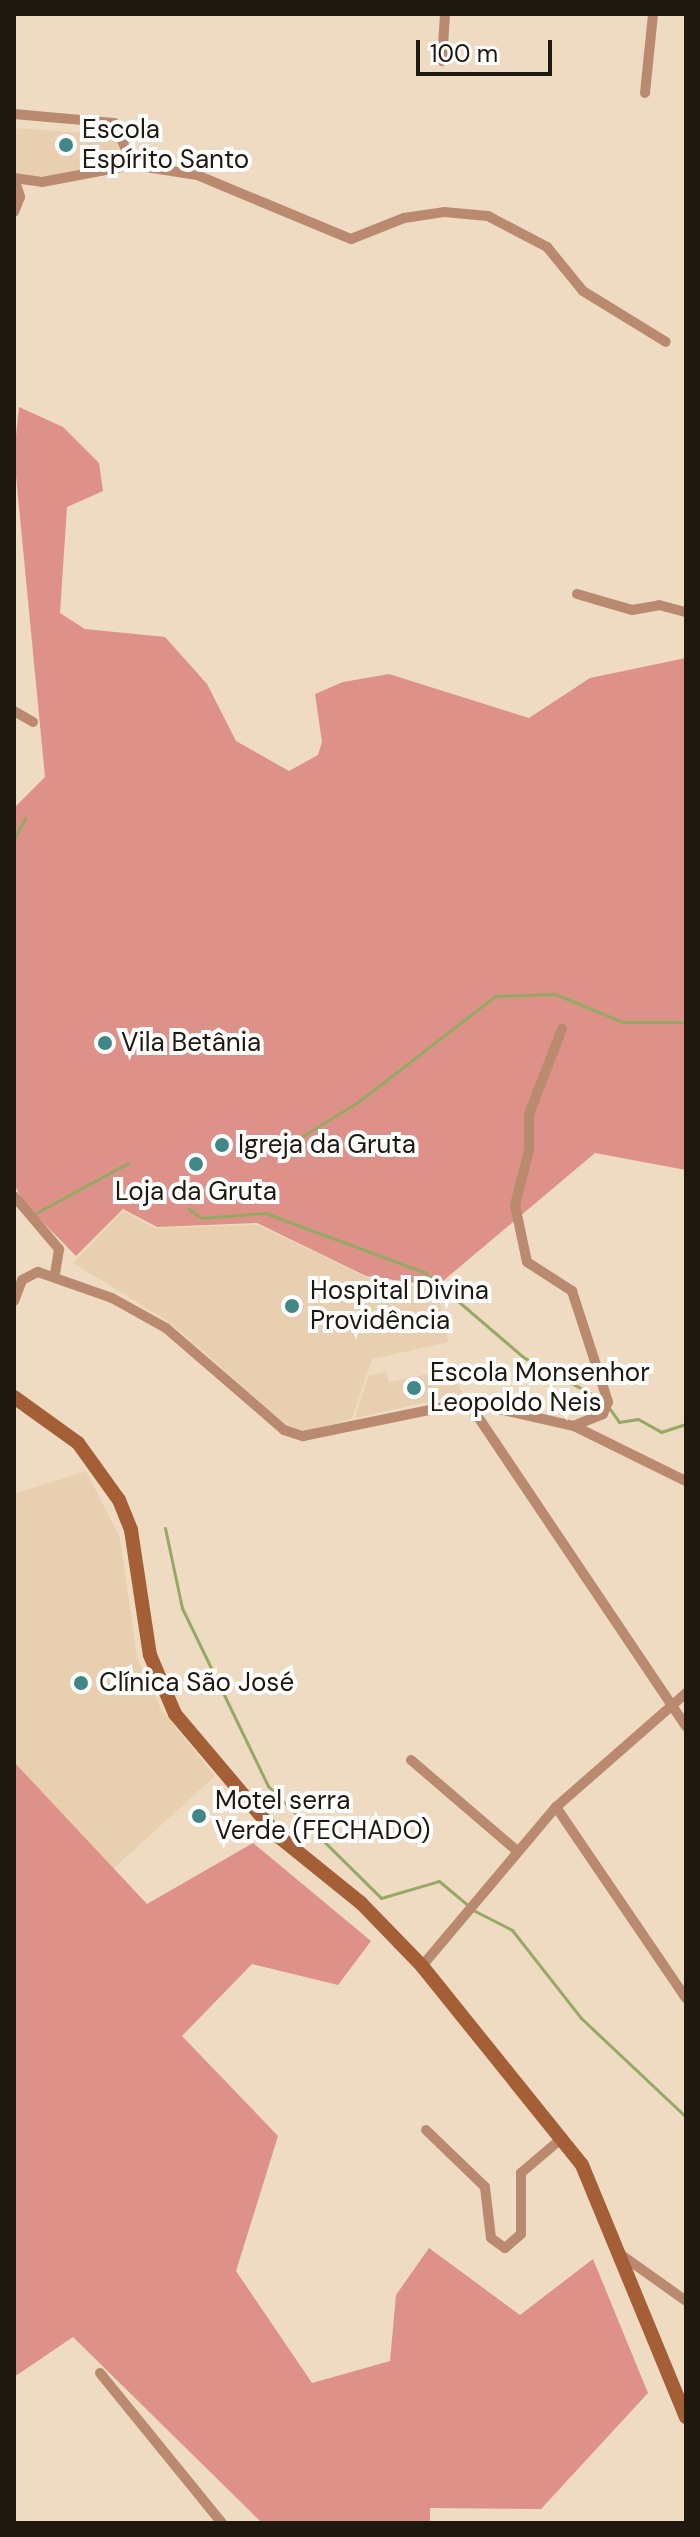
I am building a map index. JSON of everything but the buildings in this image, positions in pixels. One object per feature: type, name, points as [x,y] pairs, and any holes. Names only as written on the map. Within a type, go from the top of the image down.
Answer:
[{"type":"main road","points":[[14,1397],[78,1443],[119,1500],[131,1530],[150,1655],[175,1714],[278,1836],[361,1903],[422,1966],[561,2139],[599,2196],[686,2417]]},
{"type":"street","points":[[442,61],[445,14]]},
{"type":"street","points":[[645,93],[653,14]]},
{"type":"street","points":[[14,114],[114,123],[133,165]]},
{"type":"street","points":[[14,212],[20,197],[14,178],[95,176],[133,165],[232,185],[351,239],[404,218],[444,212],[488,216],[547,247],[583,291],[666,342]]},
{"type":"street","points":[[577,594],[632,610],[659,605],[686,612]]},
{"type":"street","points":[[14,711],[33,722]]},
{"type":"street","points":[[562,1029],[529,1114],[517,1222],[527,1262],[572,1291],[608,1402],[603,1414],[574,1426]]},
{"type":"street","points":[[14,1196],[59,1249],[55,1273]]},
{"type":"street","points":[[14,1301],[22,1280],[55,1273],[166,1328],[294,1433],[317,1435],[468,1402],[574,1426],[686,1481]]},
{"type":"street","points":[[468,1402],[686,1727]]},
{"type":"street","points":[[422,1966],[556,1807],[686,1693]]},
{"type":"street","points":[[411,1760],[517,1851]]},
{"type":"street","points":[[556,1807],[686,1998]]},
{"type":"street","points":[[426,2130],[485,2187],[491,2238],[505,2248],[521,2234],[521,2173],[561,2139]]},
{"type":"street","points":[[623,2256],[686,2301]]},
{"type":"street","points":[[100,2373],[222,2523]]},
{"type":"shaded area","name":"Escola Espírito Santo","points":[[14,128],[114,135],[124,156],[120,166],[103,171],[26,178],[14,173]]},
{"type":"shaded area","points":[[19,407],[63,427],[99,463],[103,491],[67,507],[60,613],[85,629],[165,637],[207,684],[236,741],[289,771],[318,755],[322,742],[315,694],[343,682],[389,674],[529,718],[590,678],[686,658],[686,1170],[595,1153],[437,1286],[366,1276],[257,1223],[157,1227],[123,1209],[76,1256],[24,1203],[14,1184],[14,808],[45,777],[14,455]]},
{"type":"shaded area","name":"Hospital Divina Providência","points":[[123,1211],[155,1228],[258,1225],[366,1277],[438,1291],[448,1342],[372,1359],[352,1419],[305,1431],[288,1426],[169,1322],[73,1263]]},
{"type":"shaded area","name":"Escola Monsenhor Leopoldo Neis","points":[[447,1370],[464,1394],[355,1418],[368,1376],[386,1372],[389,1382]]},
{"type":"shaded area","name":"Clínica São José","points":[[86,1471],[120,1538],[137,1657],[161,1709],[215,1776],[112,1870],[14,1762],[14,1494]]},
{"type":"shaded area","points":[[14,1762],[147,1904],[253,1843],[371,1941],[338,1985],[252,1964],[182,2036],[278,2136],[236,2271],[312,2383],[390,2361],[396,2295],[429,2248],[520,2315],[593,2259],[648,2393],[541,2509],[430,2508],[430,2523],[262,2523],[73,2337],[14,2377]]},
{"type":"waterway","points":[[14,839],[25,818]]},
{"type":"waterway","points":[[288,1145],[358,1102],[495,996],[555,994],[623,1022],[686,1022]]},
{"type":"waterway","points":[[36,1213],[128,1163]]},
{"type":"waterway","points":[[189,1209],[201,1218],[265,1213],[424,1272],[523,1357],[603,1400]]},
{"type":"waterway","points":[[610,1409],[619,1422],[638,1419],[661,1432],[686,1424]]},
{"type":"waterway","points":[[165,1528],[182,1608],[268,1786],[381,1898],[439,1881],[468,1905]]},
{"type":"waterway","points":[[473,1910],[512,1930],[581,2018],[686,2117]]},
{"type":"place","name":"Escola Espírito Santo","points":[[66,145]]},
{"type":"place","name":"Vila Betânia","points":[[105,1043]]},
{"type":"place","name":"Igreja da Gruta","points":[[222,1145]]},
{"type":"place","name":"Loja da Gruta","points":[[196,1164]]},
{"type":"place","name":"Hospital Divina Providência","points":[[292,1306]]},
{"type":"place","name":"Escola Monsenhor Leopoldo Neis","points":[[414,1388]]},
{"type":"place","name":"Clínica São José","points":[[81,1683]]},
{"type":"place","name":"Motel serra Verde (FECHADO)","points":[[199,1816]]}]
